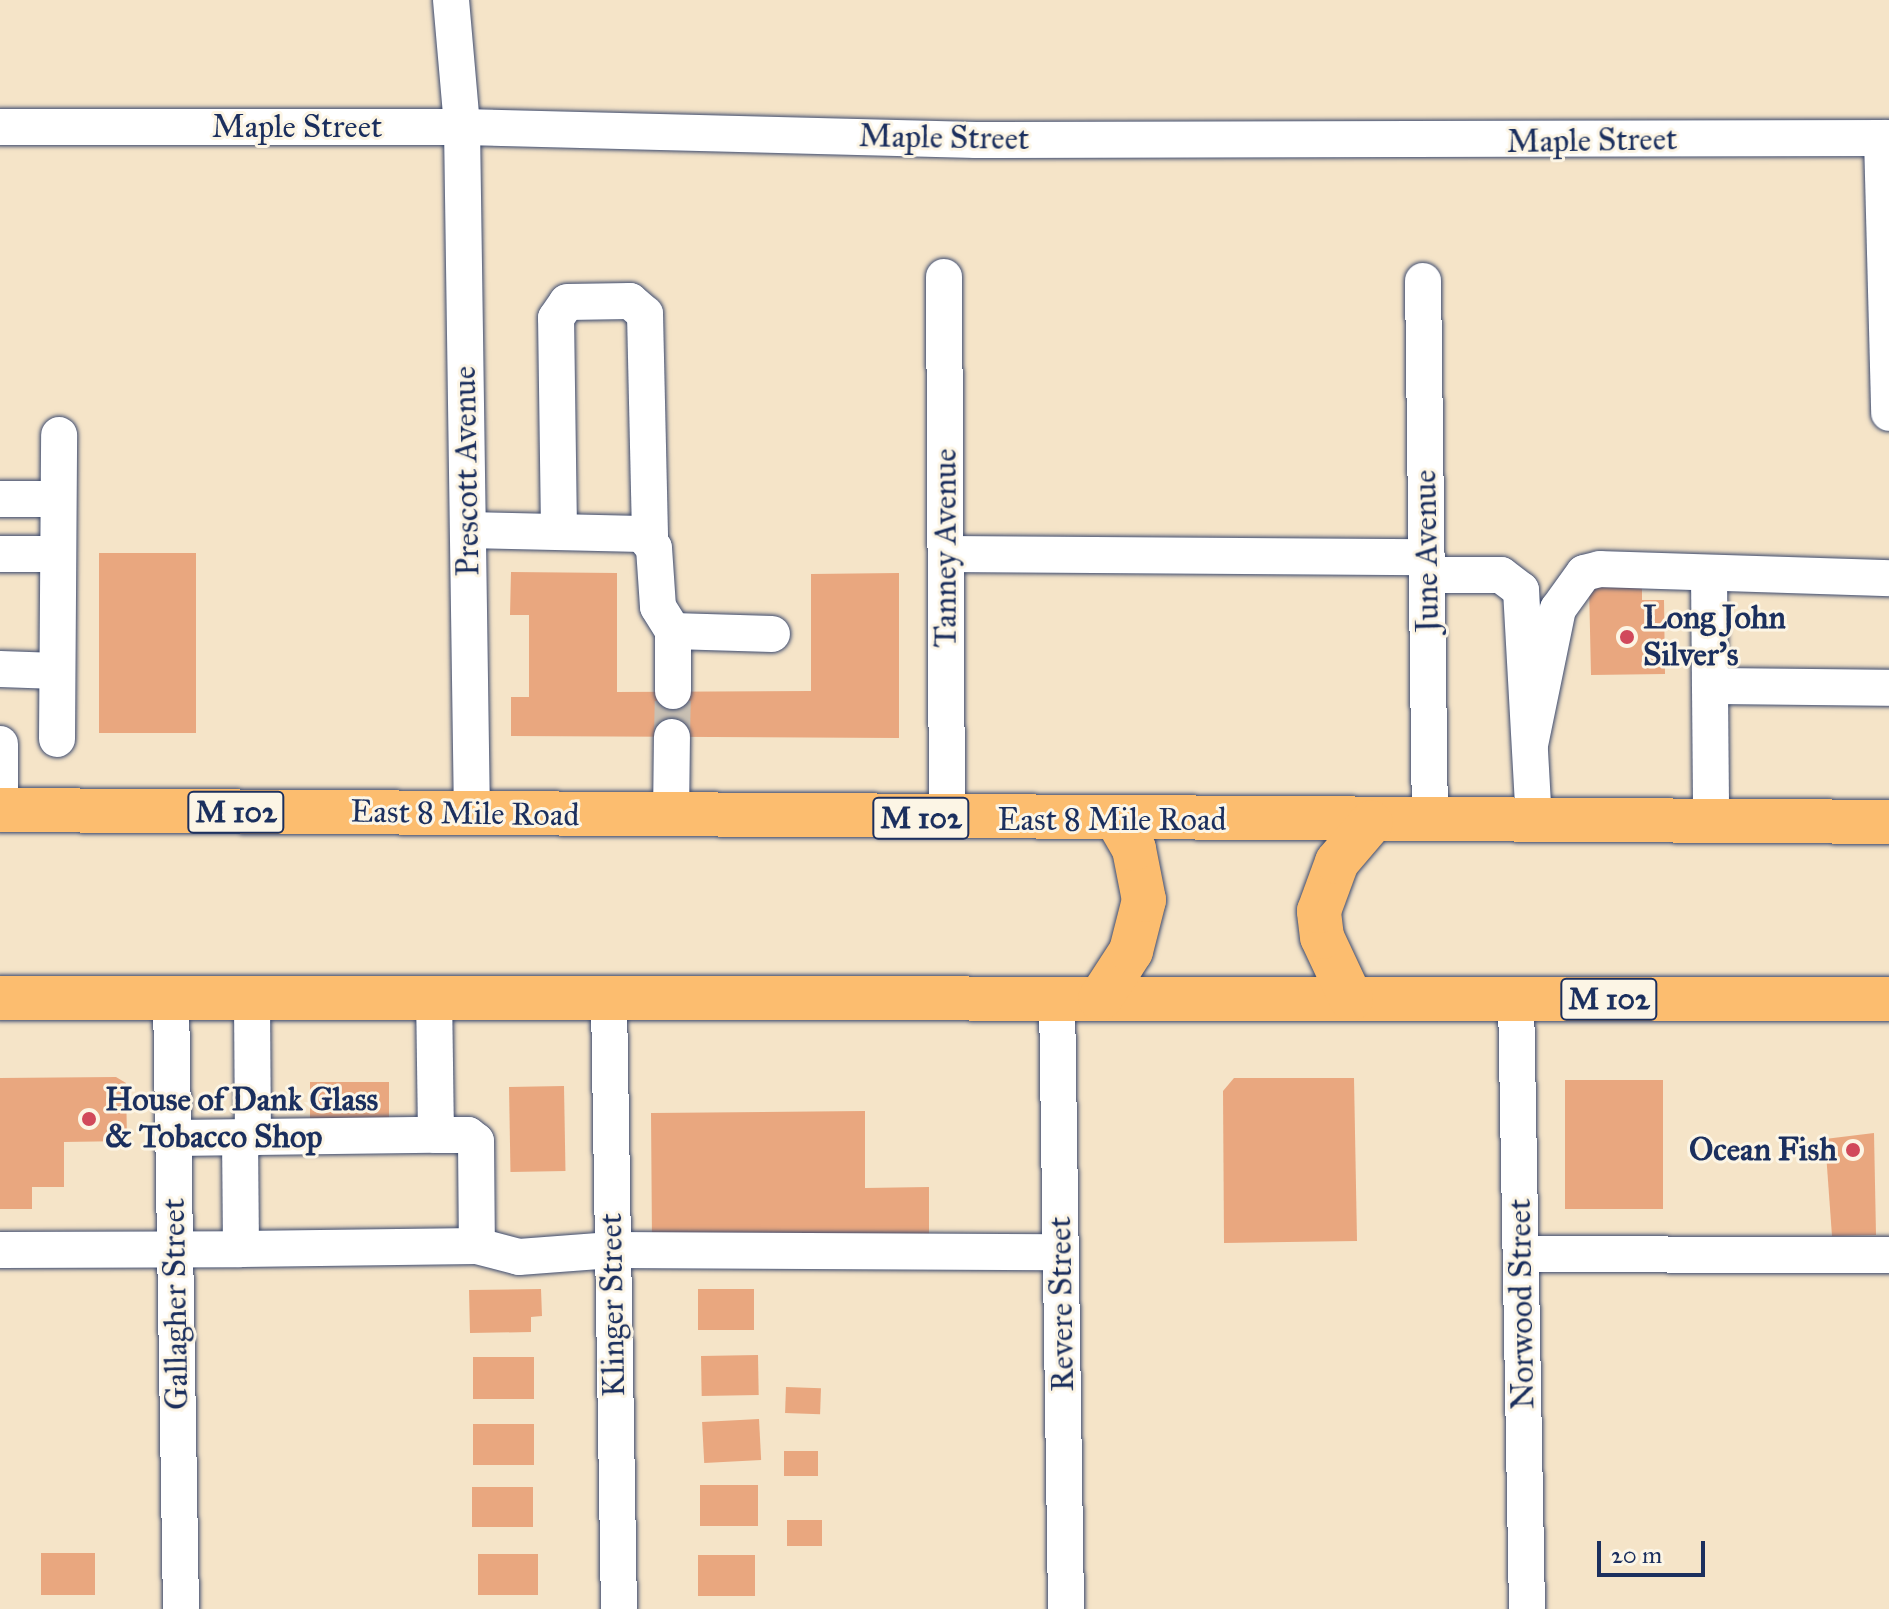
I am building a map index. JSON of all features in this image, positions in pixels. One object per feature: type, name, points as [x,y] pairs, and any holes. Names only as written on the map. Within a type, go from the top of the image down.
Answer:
[{"type":"highway","name":"East 8 Mile Road","points":[[0,810],[1371,822],[1889,822]]},
{"type":"highway","points":[[1100,999],[1131,951],[1144,900],[1134,849],[1117,820]]},
{"type":"highway","points":[[1351,999],[1322,937],[1319,911],[1337,862],[1371,822]]},
{"type":"highway","name":"M 102","points":[[0,998],[609,1001],[1889,999]]},
{"type":"street","name":"Prescott Avenue","points":[[451,0],[462,127],[472,814]]},
{"type":"street","name":"Maple Street","points":[[0,127],[462,127],[976,140],[1886,138]]},
{"type":"street","points":[[1886,138],[1889,413]]},
{"type":"street","name":"Tanney Avenue","points":[[944,277],[947,819]]},
{"type":"street","name":"June Avenue","points":[[1423,281],[1430,822]]},
{"type":"street","points":[[559,530],[556,318],[567,302],[630,301],[645,314],[650,543],[658,570],[658,607],[673,631],[673,691]]},
{"type":"street","points":[[57,739],[59,435]]},
{"type":"street","points":[[0,499],[58,499]]},
{"type":"street","points":[[468,530],[620,530],[642,534],[650,543]]},
{"type":"street","points":[[0,554],[58,554]]},
{"type":"street","points":[[946,554],[1427,566],[1501,575],[1521,590],[1534,822]]},
{"type":"street","points":[[1530,745],[1558,609],[1573,583],[1600,569],[1889,578]]},
{"type":"street","points":[[1709,574],[1711,822]]},
{"type":"street","points":[[673,631],[772,634]]},
{"type":"street","points":[[0,669],[57,671]]},
{"type":"street","points":[[1711,686],[1889,688]]},
{"type":"street","points":[[671,816],[672,737]]},
{"type":"street","points":[[0,744],[0,810]]},
{"type":"street","name":"Norwood Street","points":[[1516,998],[1527,1609]]},
{"type":"street","name":"Gallagher Street","points":[[171,999],[181,1609]]},
{"type":"street","name":"Revere Street","points":[[1057,999],[1066,1609]]},
{"type":"street","points":[[241,1249],[252,1000]]},
{"type":"street","points":[[434,1000],[436,1135]]},
{"type":"street","name":"Klinger Street","points":[[609,1001],[619,1609]]},
{"type":"street","points":[[173,1138],[468,1135],[476,1141],[477,1246]]},
{"type":"street","points":[[0,1250],[477,1246],[519,1257],[612,1250],[1061,1252]]},
{"type":"street","points":[[1521,1254],[1889,1255]]},
{"type":"building","points":[[99,553],[196,553],[196,733],[99,733]]},
{"type":"building","points":[[511,572],[617,573],[617,692],[811,691],[811,574],[899,573],[899,738],[511,736],[511,697],[529,697],[529,615],[510,615]]},
{"type":"building","name":"Long John Silver's","points":[[1642,585],[1642,600],[1664,600],[1665,674],[1591,675],[1589,586]]},
{"type":"building","points":[[116,1077],[126,1083],[127,1141],[64,1142],[64,1187],[32,1187],[32,1209],[0,1209],[0,1078]]},
{"type":"building","points":[[1234,1078],[1354,1078],[1357,1241],[1224,1243],[1223,1091]]},
{"type":"building","points":[[1565,1080],[1663,1080],[1663,1209],[1565,1209]]},
{"type":"building","points":[[310,1082],[389,1082],[389,1147],[310,1147]]},
{"type":"building","points":[[564,1086],[565,1171],[510,1172],[509,1087]]},
{"type":"building","points":[[865,1111],[865,1188],[929,1187],[929,1242],[652,1243],[651,1113]]},
{"type":"building","points":[[1874,1133],[1876,1235],[1832,1236],[1825,1139]]},
{"type":"building","points":[[541,1289],[542,1316],[531,1317],[531,1332],[470,1333],[469,1290]]},
{"type":"building","points":[[698,1289],[754,1289],[754,1330],[698,1330]]},
{"type":"building","points":[[758,1355],[759,1395],[702,1396],[701,1356]]},
{"type":"building","points":[[473,1357],[534,1357],[534,1399],[473,1399]]},
{"type":"building","points":[[786,1387],[821,1388],[820,1414],[785,1413]]},
{"type":"building","points":[[759,1419],[761,1460],[704,1463],[702,1422]]},
{"type":"building","points":[[473,1424],[534,1424],[534,1465],[473,1465]]},
{"type":"building","points":[[784,1451],[818,1451],[818,1476],[784,1476]]},
{"type":"building","points":[[700,1485],[758,1485],[758,1526],[700,1526]]},
{"type":"building","points":[[472,1487],[533,1487],[533,1527],[472,1527]]},
{"type":"building","points":[[787,1520],[822,1520],[822,1546],[787,1546]]},
{"type":"building","points":[[41,1553],[95,1553],[95,1595],[41,1595]]},
{"type":"building","points":[[478,1554],[538,1554],[538,1595],[478,1595]]},
{"type":"building","points":[[698,1555],[755,1555],[755,1596],[698,1596]]},
{"type":"tunnel","points":[[672,737],[673,691]]},
{"type":"place","name":"Long John Silver's","points":[[1627,637]]},
{"type":"place","name":"House of Dank Glass & Tobacco Shop","points":[[89,1119]]},
{"type":"place","name":"Ocean Fish","points":[[1853,1150]]}]
